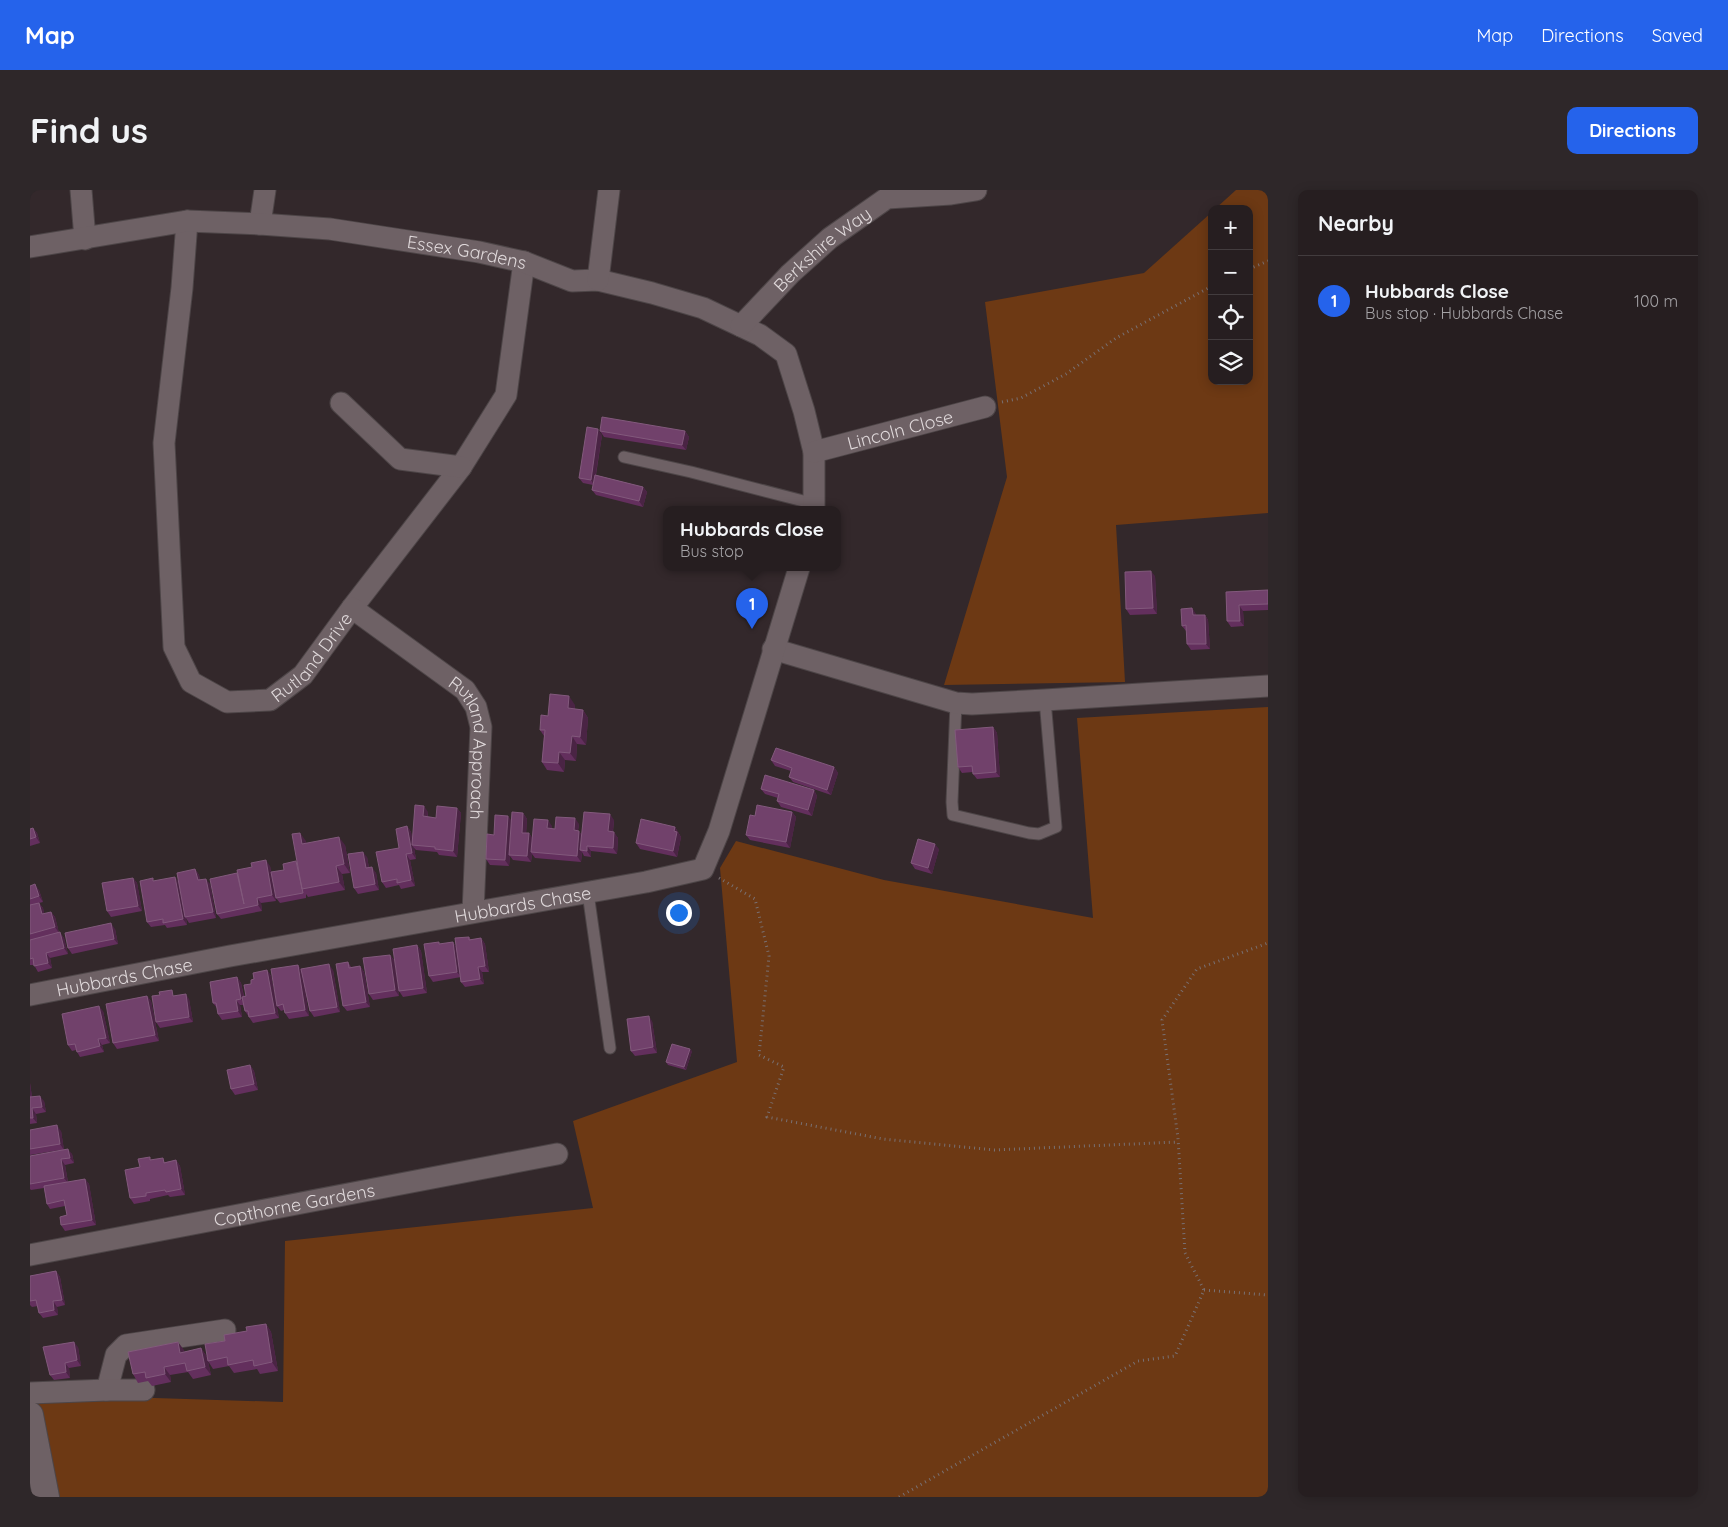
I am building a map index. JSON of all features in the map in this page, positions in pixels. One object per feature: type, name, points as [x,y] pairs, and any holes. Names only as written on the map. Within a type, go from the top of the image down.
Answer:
[{"type":"street","points":[[81,190],[85,238]]},
{"type":"street","points":[[260,224],[265,190]]},
{"type":"street","points":[[598,280],[609,190]]},
{"type":"street","name":"Berkshire Way","points":[[741,326],[790,274],[830,238],[887,194],[951,194],[976,190]]},
{"type":"street","name":"Essex Gardens","points":[[30,247],[187,221],[330,229],[479,252],[524,262],[572,281],[598,280],[652,293],[703,308],[760,335],[786,354],[804,411],[814,452]]},
{"type":"street","name":"Rutland Drive","points":[[187,221],[182,288],[164,443],[174,646],[191,682],[227,702],[270,700],[303,675],[352,608],[461,467],[506,395],[524,262]]},
{"type":"street","points":[[341,403],[400,459],[461,467]]},
{"type":"street","name":"Lincoln Close","points":[[814,452],[985,407]]},
{"type":"street","points":[[814,452],[815,506]]},
{"type":"street","points":[[703,869],[719,831],[773,649],[799,571]]},
{"type":"street","name":"Rutland Approach","points":[[352,608],[465,690],[476,707],[481,727],[473,912]]},
{"type":"street","points":[[773,649],[964,703],[1045,700],[1268,686]]},
{"type":"street","name":"Hubbards Chase","points":[[30,996],[221,958],[588,893],[703,869]]},
{"type":"street","name":"Copthorne Gardens","points":[[30,1255],[557,1154]]},
{"type":"street","points":[[106,1390],[116,1354],[126,1345],[224,1330]]},
{"type":"street","points":[[30,1393],[144,1390]]},
{"type":"street","points":[[30,1416],[46,1497]]},
{"type":"lane","points":[[624,457],[691,472],[811,506]]},
{"type":"lane","points":[[964,703],[952,802],[953,815],[1040,834],[1056,827],[1045,700]]},
{"type":"lane","points":[[588,893],[610,1048]]},
{"type":"path","points":[[1253,267],[1268,261]]},
{"type":"path","points":[[985,407],[1021,398],[1066,374],[1116,338],[1208,288]]},
{"type":"path","points":[[703,869],[755,899],[770,956],[759,1056],[784,1067],[767,1117],[883,1139],[994,1150],[1178,1142]]},
{"type":"path","points":[[1204,1290],[1185,1252],[1178,1142],[1162,1020],[1197,969],[1268,943]]},
{"type":"path","points":[[1204,1290],[1268,1295]]},
{"type":"path","points":[[900,1497],[1138,1361],[1175,1356],[1204,1290]]},
{"type":"shaded area","points":[[1236,190],[1268,190],[1268,513],[1116,525],[1125,682],[944,685],[1007,477],[985,302],[1144,273],[1208,216],[1208,385],[1253,385],[1253,205],[1219,205]]},
{"type":"shaded area","points":[[1268,707],[1268,1497],[47,1497],[30,1394],[283,1402],[285,1241],[593,1208],[573,1121],[737,1062],[720,868],[736,841],[884,880],[1093,918],[1077,718]]},
{"type":"building","points":[[602,417],[685,431],[682,445],[600,431]]},
{"type":"building","points":[[587,427],[598,429],[591,480],[579,478]]},
{"type":"building","points":[[595,475],[643,487],[639,501],[592,490]]},
{"type":"building","points":[[1151,571],[1153,608],[1126,609],[1125,572]]},
{"type":"building","points":[[1268,590],[1268,604],[1239,605],[1240,621],[1227,621],[1226,592]]},
{"type":"building","points":[[1192,608],[1193,615],[1205,615],[1206,644],[1187,644],[1186,625],[1182,626],[1181,609]]},
{"type":"building","points":[[550,694],[569,696],[568,708],[583,710],[580,737],[572,736],[570,753],[559,752],[558,763],[542,762],[545,730],[540,730],[541,715],[548,716]]},
{"type":"building","points":[[993,727],[996,772],[973,774],[972,766],[958,767],[955,730]]},
{"type":"building","points":[[776,748],[834,767],[827,790],[789,777],[792,768],[771,760]]},
{"type":"building","points":[[765,775],[814,790],[808,810],[777,801],[779,794],[761,789]]},
{"type":"building","points":[[415,805],[424,806],[423,816],[436,818],[437,806],[457,808],[453,851],[412,845]]},
{"type":"building","points":[[757,805],[792,812],[786,842],[746,835],[750,815],[755,816]]},
{"type":"building","points":[[512,812],[523,813],[522,833],[529,833],[527,856],[509,855]]},
{"type":"building","points":[[584,812],[610,814],[608,831],[614,832],[613,848],[587,846],[587,851],[580,850]]},
{"type":"building","points":[[495,815],[508,816],[505,860],[486,859],[487,834],[494,835]]},
{"type":"building","points":[[556,817],[575,818],[574,830],[579,831],[577,856],[531,852],[534,819],[548,820],[547,828],[555,829]]},
{"type":"building","points":[[641,819],[675,827],[674,831],[677,832],[673,851],[636,843]]},
{"type":"building","points":[[407,826],[412,853],[406,854],[411,880],[397,883],[397,879],[382,882],[376,852],[399,848],[396,829]]},
{"type":"building","points":[[33,828],[36,837],[30,839],[30,829]]},
{"type":"building","points":[[300,833],[302,844],[339,837],[344,864],[336,866],[339,882],[302,889],[292,834]]},
{"type":"building","points":[[918,839],[935,844],[928,868],[911,863]]},
{"type":"building","points":[[363,852],[366,868],[372,867],[375,884],[354,888],[348,854]]},
{"type":"building","points":[[266,860],[272,895],[257,898],[258,905],[217,914],[210,879],[237,873],[244,904],[237,870],[252,867],[251,863]]},
{"type":"building","points":[[296,861],[303,893],[276,898],[271,872],[284,870],[283,864]]},
{"type":"building","points":[[195,869],[198,880],[206,879],[213,912],[185,917],[177,873]]},
{"type":"building","points":[[175,877],[183,919],[163,923],[163,919],[147,922],[140,881],[153,878],[153,881]]},
{"type":"building","points":[[133,878],[138,906],[107,911],[102,883]]},
{"type":"building","points":[[35,884],[39,896],[30,899],[30,886]]},
{"type":"building","points":[[39,903],[42,914],[51,912],[55,927],[30,934],[30,905]]},
{"type":"building","points":[[111,923],[114,939],[68,948],[65,933]]},
{"type":"building","points":[[60,932],[64,948],[46,953],[48,963],[34,966],[33,958],[30,959],[30,940]]},
{"type":"building","points":[[469,937],[469,940],[481,938],[485,966],[478,967],[480,979],[461,982],[455,938]]},
{"type":"building","points":[[439,942],[439,944],[453,942],[457,972],[429,976],[424,944]]},
{"type":"building","points":[[417,945],[423,988],[399,991],[393,949]]},
{"type":"building","points":[[390,955],[395,990],[369,994],[363,958]]},
{"type":"building","points":[[348,962],[349,968],[360,966],[366,1002],[343,1006],[336,964]]},
{"type":"building","points":[[329,964],[337,1007],[310,1011],[301,969]]},
{"type":"building","points":[[298,965],[305,1010],[285,1013],[283,1004],[277,1006],[271,969]]},
{"type":"building","points":[[267,970],[275,1013],[249,1017],[248,1011],[245,1011],[242,997],[246,996],[244,985],[251,984],[251,980],[254,979],[253,973]]},
{"type":"building","points":[[237,977],[241,999],[236,1000],[238,1011],[218,1014],[216,1003],[213,1003],[210,982]]},
{"type":"building","points":[[172,990],[173,996],[186,994],[189,1017],[156,1022],[152,996],[160,995],[159,992]]},
{"type":"building","points":[[147,996],[155,1035],[113,1043],[106,1004]]},
{"type":"building","points":[[99,1006],[106,1038],[98,1039],[100,1046],[77,1052],[75,1044],[68,1045],[62,1014]]},
{"type":"building","points":[[649,1016],[653,1047],[631,1051],[627,1019]]},
{"type":"building","points":[[672,1044],[690,1049],[684,1067],[666,1062]]},
{"type":"building","points":[[250,1065],[254,1084],[231,1089],[227,1070]]},
{"type":"building","points":[[40,1096],[42,1107],[32,1108],[33,1118],[30,1118],[30,1097]]},
{"type":"building","points":[[57,1125],[60,1144],[30,1149],[30,1130]]},
{"type":"building","points":[[68,1149],[70,1158],[61,1159],[64,1178],[30,1184],[30,1156]]},
{"type":"building","points":[[150,1157],[150,1160],[163,1158],[164,1163],[176,1160],[181,1189],[146,1193],[146,1196],[130,1198],[125,1170],[140,1167],[138,1159]]},
{"type":"building","points":[[85,1179],[92,1220],[61,1225],[60,1217],[67,1215],[64,1200],[47,1204],[44,1186]]},
{"type":"building","points":[[56,1271],[62,1300],[53,1301],[54,1310],[39,1313],[36,1300],[30,1301],[30,1276]]},
{"type":"building","points":[[266,1324],[272,1362],[254,1366],[253,1360],[228,1365],[227,1357],[208,1361],[205,1344],[225,1341],[224,1335],[247,1331],[246,1327]]},
{"type":"building","points":[[74,1342],[77,1360],[65,1363],[66,1372],[50,1375],[43,1347]]},
{"type":"building","points":[[178,1342],[180,1353],[201,1348],[205,1367],[187,1371],[185,1363],[164,1367],[165,1374],[146,1378],[145,1372],[133,1374],[128,1352]]},
{"type":"place","name":"Hubbards Close","points":[[752,629]]}]
